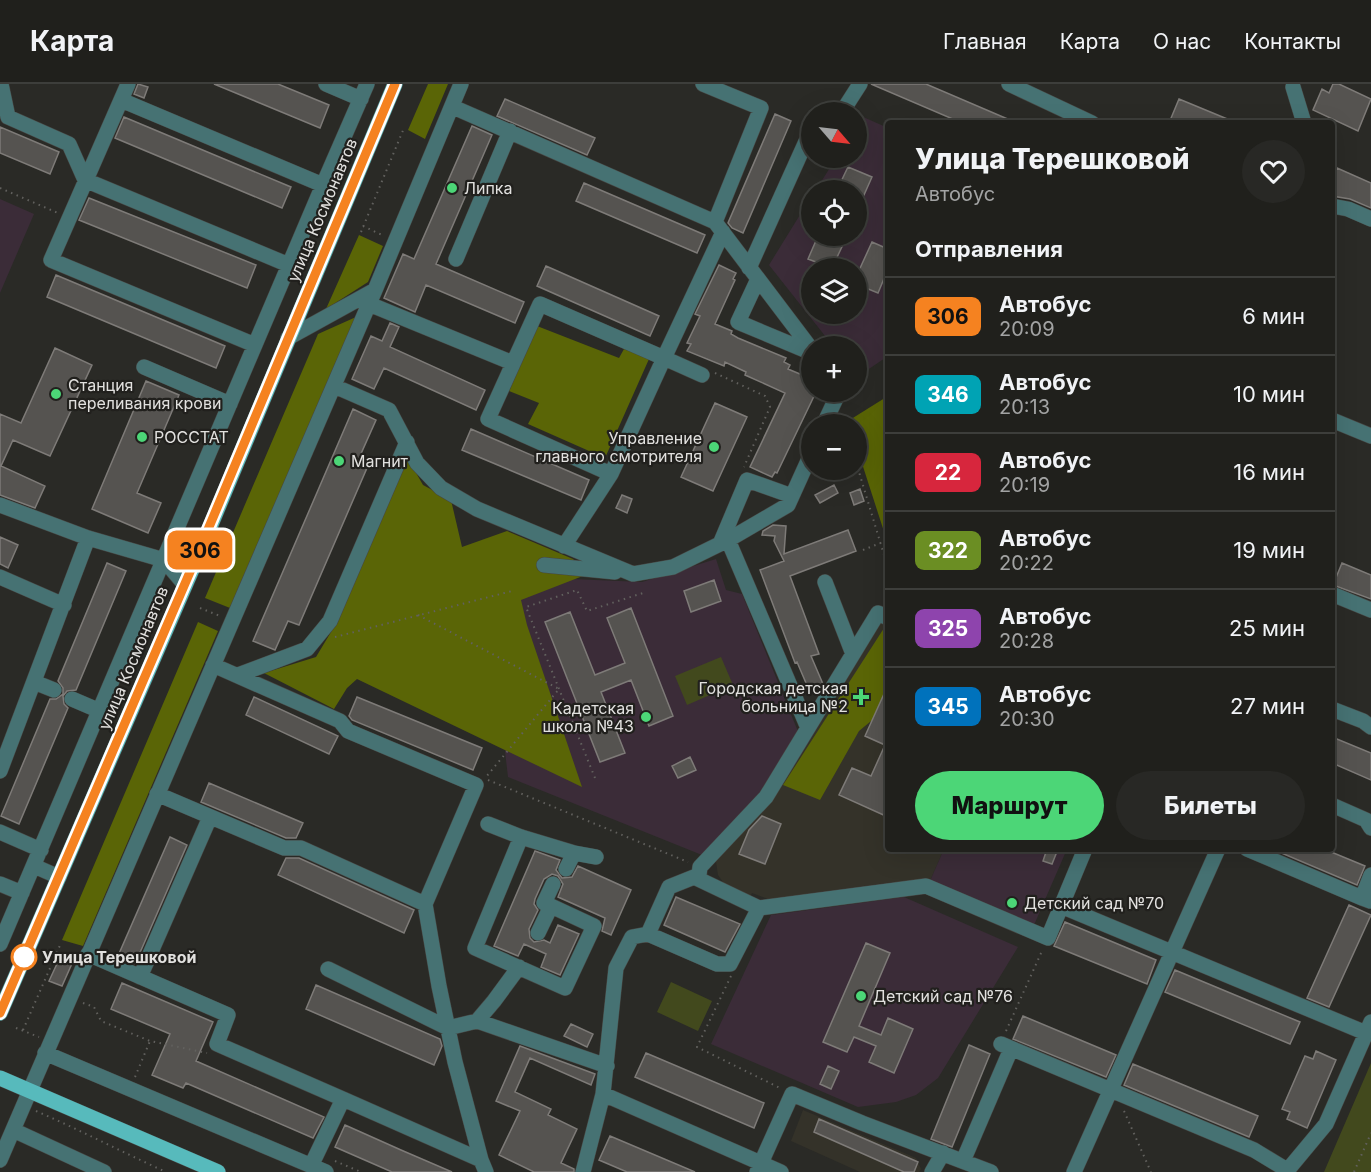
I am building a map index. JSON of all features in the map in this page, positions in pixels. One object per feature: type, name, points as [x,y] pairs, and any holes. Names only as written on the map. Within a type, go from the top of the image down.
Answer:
[{"type":"main road","name":"улица Космонавтов","points":[[0,1013],[185,585],[395,84]]},
{"type":"main road","points":[[0,1078],[218,1172]]},
{"type":"lane","points":[[1,84],[8,117],[69,144],[85,180],[289,265]]},
{"type":"lane","points":[[128,84],[51,260],[255,345]]},
{"type":"lane","points":[[326,84],[361,99]]},
{"type":"lane","points":[[0,945],[322,185],[368,84]]},
{"type":"lane","points":[[0,1160],[462,84]]},
{"type":"lane","points":[[564,546],[611,474],[664,358],[719,227],[760,108],[703,84]]},
{"type":"lane","points":[[848,102],[860,84]]},
{"type":"lane","points":[[1009,84],[1086,120]]},
{"type":"lane","points":[[1291,85],[1303,120]]},
{"type":"lane","points":[[121,100],[322,185]]},
{"type":"lane","points":[[453,107],[719,227],[801,337]]},
{"type":"lane","points":[[456,259],[510,131]]},
{"type":"lane","points":[[801,155],[754,273],[738,322],[801,348]]},
{"type":"lane","points":[[1335,207],[1348,209],[1371,219]]},
{"type":"lane","points":[[288,338],[375,290]]},
{"type":"lane","points":[[369,304],[513,363]]},
{"type":"lane","points":[[611,474],[488,419],[540,304],[664,358],[706,373]]},
{"type":"lane","points":[[144,367],[230,404]]},
{"type":"lane","points":[[334,386],[389,410],[417,463],[441,488],[477,509],[633,574]]},
{"type":"lane","points":[[1335,421],[1371,436]]},
{"type":"lane","points":[[238,675],[307,649],[330,621],[407,442]]},
{"type":"lane","points":[[544,565],[633,574],[673,567],[724,542],[788,505],[801,476]]},
{"type":"lane","points":[[792,496],[747,480],[724,542],[808,728]]},
{"type":"lane","points":[[0,505],[88,538],[165,560],[196,558]]},
{"type":"lane","points":[[0,771],[88,538]]},
{"type":"lane","points":[[165,560],[185,585]]},
{"type":"lane","points":[[0,577],[64,605]]},
{"type":"lane","points":[[825,582],[854,654]]},
{"type":"lane","points":[[1335,595],[1371,610]]},
{"type":"lane","points":[[648,934],[669,887],[697,872],[766,797],[878,614],[885,617]]},
{"type":"lane","points":[[213,665],[340,721],[348,731],[476,785],[425,904],[448,1028],[483,1166]]},
{"type":"lane","points":[[34,682],[54,690]]},
{"type":"lane","points":[[72,699],[100,711]]},
{"type":"lane","points":[[1335,710],[1363,721],[1371,727]]},
{"type":"lane","points":[[157,794],[284,848],[301,848],[425,904]]},
{"type":"lane","points":[[1335,806],[1366,820],[1371,828]]},
{"type":"lane","points":[[140,978],[210,817]]},
{"type":"lane","points":[[488,824],[521,837],[574,853],[596,857]]},
{"type":"lane","points":[[0,832],[40,850]]},
{"type":"lane","points":[[521,837],[475,948],[565,988],[594,926],[544,903],[553,884]]},
{"type":"lane","points":[[697,872],[759,908],[926,886],[1048,938],[1084,852]]},
{"type":"lane","points":[[1074,1172],[1113,1091],[1217,852]]},
{"type":"lane","points":[[1254,852],[1366,900],[1371,875]]},
{"type":"lane","points":[[566,869],[574,853]]},
{"type":"lane","points":[[34,866],[59,876]]},
{"type":"lane","points":[[0,884],[22,893]]},
{"type":"lane","points":[[538,933],[551,906]]},
{"type":"lane","points":[[963,1161],[1006,1047],[1254,1150],[1286,1171],[1326,1124],[1369,1028],[1172,952],[1061,906]]},
{"type":"lane","points":[[717,964],[730,964],[759,908]]},
{"type":"lane","points":[[583,1172],[603,1094],[616,968],[632,937],[648,934],[717,964],[732,974]]},
{"type":"lane","points":[[88,954],[228,1015],[217,1044],[343,1099],[483,1166]]},
{"type":"lane","points":[[477,1021],[519,967]]},
{"type":"lane","points":[[328,969],[448,1028],[477,1021],[607,1066]]},
{"type":"lane","points":[[45,1053],[326,1172]]},
{"type":"lane","points":[[603,1094],[759,1167],[782,1172]]},
{"type":"lane","points":[[759,1167],[792,1094],[991,1172]]},
{"type":"lane","points":[[311,1166],[343,1099]]},
{"type":"lane","points":[[13,1130],[104,1172]]},
{"type":"lane","points":[[932,1172],[943,1153]]},
{"type":"path","points":[[361,232],[404,128]]},
{"type":"path","points":[[0,188],[69,218]]},
{"type":"path","points":[[363,226],[386,236]]},
{"type":"path","points":[[706,373],[765,396],[770,407],[742,471],[747,480]]},
{"type":"path","points":[[861,480],[885,559]]},
{"type":"path","points":[[863,550],[885,541]]},
{"type":"path","points":[[595,778],[526,607],[577,590],[587,611],[643,593]]},
{"type":"path","points":[[333,638],[512,591]]},
{"type":"path","points":[[200,608],[223,618]]},
{"type":"path","points":[[418,615],[559,689]]},
{"type":"path","points":[[559,689],[485,779],[697,872]]},
{"type":"path","points":[[1006,1047],[1048,938]]},
{"type":"path","points":[[23,1030],[61,943]]},
{"type":"path","points":[[732,974],[697,1047],[792,1094]]},
{"type":"path","points":[[78,1000],[94,1007],[101,1021],[150,1041],[213,1054],[217,1044]]},
{"type":"path","points":[[135,1077],[150,1041]]},
{"type":"path","points":[[1113,1091],[1151,1172]]},
{"type":"path","points":[[31,1109],[91,1135],[105,1144],[166,1172]]},
{"type":"path","points":[[1354,1172],[1371,1133]]},
{"type":"shaded area","points":[[867,119],[885,127],[885,358],[867,370],[867,336],[825,336],[816,324],[867,324],[867,258],[801,258],[801,306],[769,265],[801,213],[801,246],[867,246],[867,180],[822,180],[830,168],[867,168]]},
{"type":"shaded area","points":[[0,199],[34,214],[0,293]]},
{"type":"shaded area","name":"Кадетская школа №43","points":[[716,559],[726,590],[742,594],[799,734],[763,790],[702,855],[508,777],[499,700],[505,576],[642,582]]},
{"type":"shaded area","name":"Городская детская больница №2","points":[[883,619],[885,620],[885,852],[943,852],[930,881],[894,882],[768,899],[752,893],[748,900],[732,895],[718,875],[716,861],[786,773]]},
{"type":"shaded area","name":"Детский сад №70","points":[[943,852],[1066,852],[1034,925],[930,881]]},
{"type":"shaded area","name":"Детский сад №76","points":[[904,897],[1018,947],[938,1078],[916,1095],[896,1102],[858,1107],[711,1044],[771,915]]},
{"type":"shaded area","points":[[803,1110],[916,1158],[921,1169],[919,1172],[860,1172],[791,1141]]},
{"type":"green space","points":[[428,84],[448,84],[425,139],[408,130]]},
{"type":"green space","points":[[359,235],[383,246],[368,282],[326,309]]},
{"type":"green space","points":[[356,317],[230,608],[205,598],[318,334]]},
{"type":"green space","points":[[537,326],[619,358],[624,349],[649,359],[605,458],[528,424],[539,403],[509,391]]},
{"type":"green space","points":[[885,398],[885,436],[885,535],[867,479],[867,414],[859,414]]},
{"type":"green space","points":[[407,457],[423,485],[451,500],[462,547],[507,531],[573,559],[588,574],[521,600],[527,625],[582,787],[357,679],[347,688],[334,709],[264,673],[316,657],[331,632]]},
{"type":"green space","points":[[198,622],[218,631],[83,946],[62,940]]},
{"type":"green space","points":[[885,627],[885,709],[859,731],[820,800],[783,785]]},
{"type":"green space","points":[[721,657],[733,685],[687,705],[675,676]]},
{"type":"green space","points":[[671,982],[712,1001],[698,1031],[657,1012]]},
{"type":"green space","points":[[1371,1063],[1371,1172],[1324,1172]]},
{"type":"building","points":[[138,84],[148,87],[144,98],[134,94]]},
{"type":"building","points":[[214,84],[278,84],[329,105],[320,128]]},
{"type":"building","points":[[871,84],[926,84],[1010,120],[955,120]]},
{"type":"building","points":[[1333,84],[1339,84],[1371,99],[1358,131],[1313,110],[1322,89],[1329,93]]},
{"type":"building","points":[[505,99],[595,138],[587,155],[497,116]]},
{"type":"building","points":[[1179,99],[1230,120],[1170,120]]},
{"type":"building","points":[[775,114],[791,121],[743,233],[732,228],[728,223]]},
{"type":"building","points":[[124,117],[291,187],[282,208],[115,138]]},
{"type":"building","points":[[472,126],[492,135],[436,264],[524,302],[515,323],[426,285],[415,312],[384,298],[403,254],[414,259]]},
{"type":"building","points":[[0,127],[59,152],[50,174],[0,153]]},
{"type":"building","points":[[848,168],[872,177],[867,188],[867,180],[842,180]]},
{"type":"building","points":[[1337,168],[1371,183],[1371,208],[1350,199],[1335,196]]},
{"type":"building","points":[[584,183],[705,235],[697,253],[576,201]]},
{"type":"building","points":[[89,198],[256,265],[247,288],[79,220]]},
{"type":"building","points":[[872,242],[885,248],[885,276],[878,293],[867,288],[867,258],[865,258]]},
{"type":"building","points":[[814,246],[842,246],[837,258],[808,258]]},
{"type":"building","points":[[719,265],[736,273],[715,324],[732,331],[731,334],[738,338],[786,358],[784,362],[790,365],[788,369],[801,374],[801,402],[811,402],[805,414],[801,414],[801,423],[777,473],[775,472],[772,477],[750,467],[785,393],[745,375],[746,372],[725,362],[724,366],[687,351],[691,344],[687,343],[700,316],[695,314]]},
{"type":"building","points":[[546,266],[659,316],[650,336],[537,286]]},
{"type":"building","points":[[56,275],[225,346],[216,368],[47,297]]},
{"type":"building","points":[[390,323],[399,327],[390,347],[485,390],[476,410],[384,368],[374,389],[352,379],[371,336],[382,341]]},
{"type":"building","name":"Станция переливания крови","points":[[55,348],[92,365],[50,456],[13,440],[1,466],[45,486],[35,508],[0,495],[0,414],[21,423]]},
{"type":"building","name":"РОССТАТ","points":[[146,381],[179,395],[137,493],[161,503],[148,533],[92,509]]},
{"type":"building","name":"Управление главного смотрителя","points":[[715,403],[747,417],[713,491],[681,477]]},
{"type":"building","points":[[353,409],[376,420],[360,456],[370,461],[299,625],[288,621],[275,650],[253,641]]},
{"type":"building","points":[[471,429],[589,480],[581,500],[462,450]]},
{"type":"building","points":[[834,485],[838,493],[820,503],[815,495]]},
{"type":"building","points":[[860,489],[864,501],[854,505],[850,493]]},
{"type":"building","points":[[622,495],[632,499],[627,513],[616,508]]},
{"type":"building","points":[[773,525],[786,526],[784,554],[848,530],[856,551],[790,576],[819,654],[811,656],[823,684],[809,690],[797,662],[795,663],[760,570],[784,561],[774,541],[775,536],[762,535],[763,531]]},
{"type":"building","points":[[0,537],[18,545],[8,568],[0,564]]},
{"type":"building","points":[[107,563],[126,571],[76,690],[67,691],[63,696],[64,704],[68,708],[19,824],[1,816],[50,699],[56,699],[63,694],[63,688],[58,681]]},
{"type":"building","points":[[1342,563],[1371,575],[1371,599],[1335,586]]},
{"type":"building","points":[[714,580],[721,601],[691,612],[684,591]]},
{"type":"building","points":[[631,608],[673,716],[649,726],[631,680],[601,692],[625,753],[600,762],[545,622],[570,612],[595,675],[625,663],[607,618]]},
{"type":"building","points":[[885,692],[885,745],[865,736]]},
{"type":"building","points":[[254,697],[338,736],[329,754],[246,715]]},
{"type":"building","points":[[357,697],[482,748],[473,770],[352,720],[349,716]]},
{"type":"building","points":[[1335,738],[1371,753],[1371,780],[1335,764]]},
{"type":"building","points":[[885,745],[885,816],[839,795],[852,768],[871,776]]},
{"type":"building","points":[[690,757],[696,770],[678,778],[672,766]]},
{"type":"building","points":[[209,783],[303,823],[296,838],[286,838],[201,802]]},
{"type":"building","points":[[762,816],[781,824],[765,864],[739,854],[749,830]]},
{"type":"building","points":[[170,837],[187,845],[135,964],[118,956]]},
{"type":"building","points":[[535,851],[560,860],[556,870],[562,878],[572,877],[578,866],[631,890],[611,935],[602,931],[605,918],[558,897],[563,884],[558,876],[552,874],[544,879],[535,899],[534,904],[538,910],[529,929],[530,938],[534,942],[544,940],[550,943],[558,925],[579,934],[560,975],[541,967],[546,954],[524,944],[518,956],[494,946]]},
{"type":"building","points":[[1046,852],[1057,852],[1052,864],[1043,861]]},
{"type":"building","points":[[1279,852],[1331,852],[1365,866],[1357,885]]},
{"type":"building","points":[[286,858],[299,858],[414,910],[404,933],[278,875]]},
{"type":"building","points":[[676,897],[740,924],[725,952],[664,925]]},
{"type":"building","points":[[1349,905],[1371,915],[1329,1007],[1307,998]]},
{"type":"building","points":[[1065,922],[1156,960],[1147,984],[1054,946]]},
{"type":"building","points":[[866,943],[890,953],[859,1026],[881,1035],[888,1018],[913,1029],[894,1073],[869,1062],[876,1046],[854,1037],[847,1052],[823,1042]]},
{"type":"building","points":[[62,953],[74,959],[62,986],[49,981]]},
{"type":"building","points":[[1175,970],[1300,1022],[1290,1044],[1165,992]]},
{"type":"building","points":[[122,983],[213,1022],[196,1061],[324,1117],[313,1138],[186,1083],[183,1088],[152,1075],[170,1034],[111,1009]]},
{"type":"building","points":[[316,985],[440,1039],[442,1046],[434,1065],[306,1009]]},
{"type":"building","points":[[1023,1016],[1116,1055],[1106,1077],[1013,1039]]},
{"type":"building","points":[[571,1024],[593,1034],[587,1047],[564,1036]]},
{"type":"building","points":[[969,1045],[990,1054],[952,1147],[931,1139]]},
{"type":"building","points":[[520,1046],[595,1074],[591,1085],[530,1058],[515,1092],[551,1109],[548,1115],[577,1129],[561,1163],[574,1169],[574,1172],[534,1172],[499,1155],[520,1111],[496,1101]]},
{"type":"building","points":[[1316,1051],[1336,1060],[1307,1128],[1287,1119],[1290,1112],[1282,1109],[1305,1056],[1313,1059]]},
{"type":"building","points":[[646,1053],[764,1103],[754,1128],[635,1077]]},
{"type":"building","points":[[1133,1064],[1258,1116],[1249,1137],[1124,1085]]},
{"type":"building","points":[[828,1066],[839,1071],[831,1089],[820,1084]]},
{"type":"building","points":[[819,1119],[918,1162],[914,1172],[904,1172],[814,1132]]},
{"type":"building","points":[[345,1125],[452,1172],[392,1172],[335,1147]]},
{"type":"building","points":[[610,1136],[695,1172],[627,1172],[599,1160]]},
{"type":"bus line","name":"306","points":[[0,1013],[196,558],[395,84]]},
{"type":"place","name":"Липка","points":[[452,188]]},
{"type":"place","name":"Станция переливания крови","points":[[56,394]]},
{"type":"place","name":"РОССТАТ","points":[[142,437]]},
{"type":"place","name":"Управление главного смотрителя","points":[[714,447]]},
{"type":"place","name":"Магнит","points":[[339,461]]},
{"type":"place","name":"Городская детская больница №2","points":[[861,697]]},
{"type":"place","name":"Кадетская школа №43","points":[[646,717]]},
{"type":"place","name":"Детский сад №70","points":[[1012,903]]},
{"type":"place","name":"Улица Терешковой","points":[[24,957]]},
{"type":"place","name":"Детский сад №76","points":[[861,996]]}]
